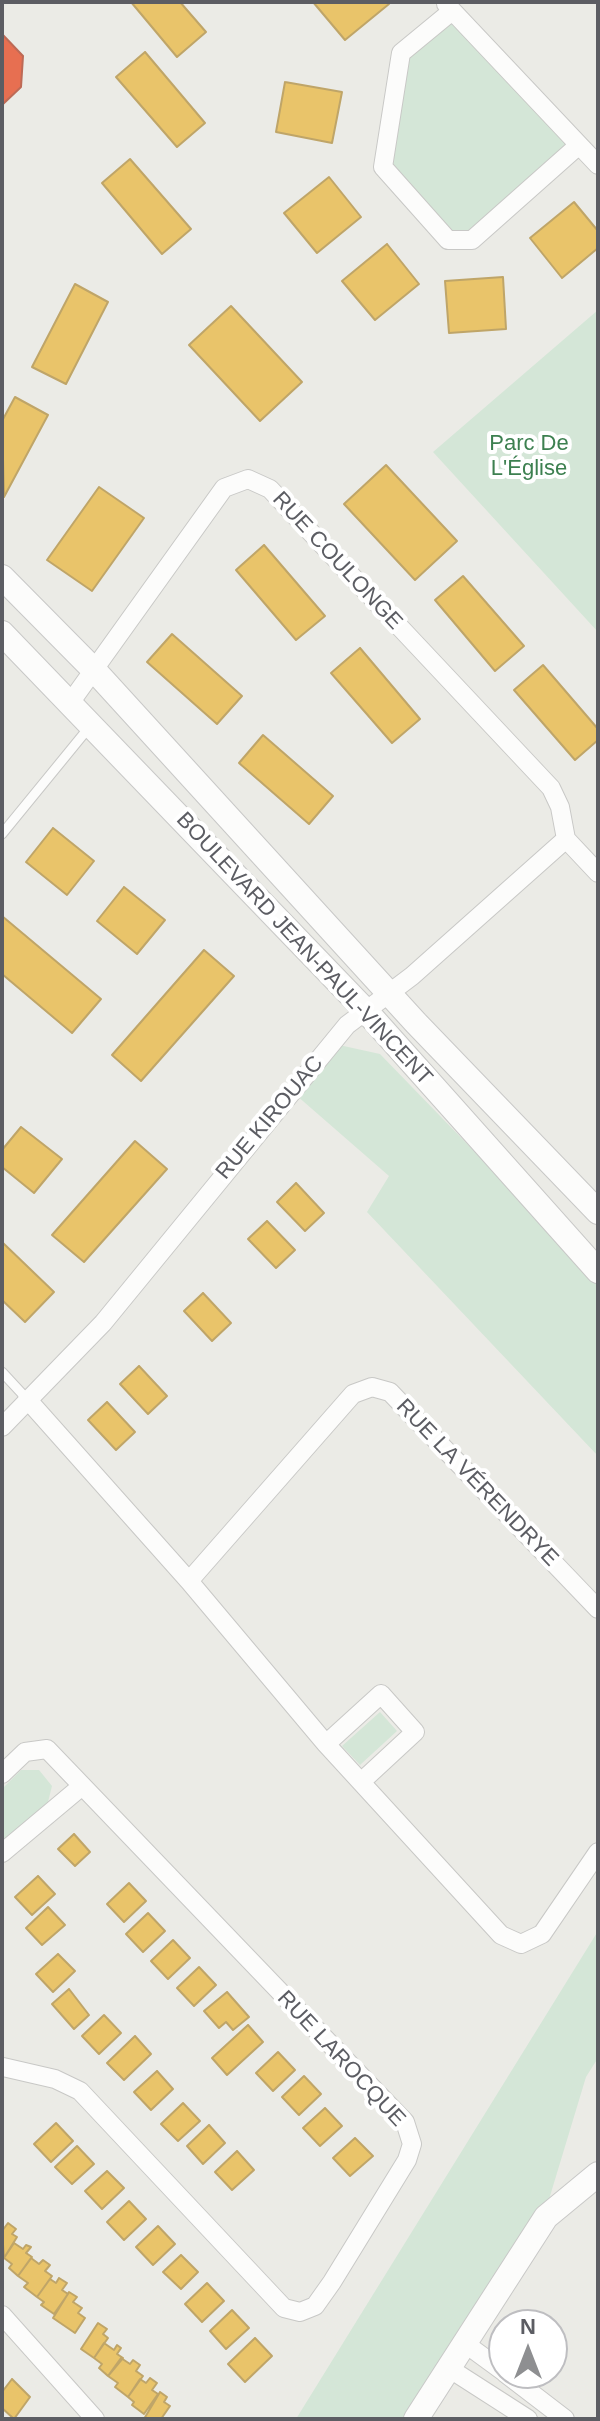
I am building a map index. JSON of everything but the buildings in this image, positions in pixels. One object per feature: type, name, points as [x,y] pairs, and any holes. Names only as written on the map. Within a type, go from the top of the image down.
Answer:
[{"type":"street","points":[[579,145],[472,240],[448,240],[383,167],[401,53],[448,6],[598,165]]},
{"type":"street","name":"RUE COULONGE","points":[[70,703],[224,488],[248,479],[270,489],[551,788],[560,807],[566,839],[598,873]]},
{"type":"street","name":"BOULEVARD JEAN-PAUL-VINCENT","points":[[2,577],[95,671],[390,995],[598,1212]]},
{"type":"street","name":"BOULEVARD JEAN-PAUL-VINCENT","points":[[2,633],[366,1011],[598,1271]]},
{"type":"street","name":"RUE KIROUAC","points":[[2,1427],[103,1323],[347,1025],[390,995],[566,839]]},
{"type":"street","name":"RUE LA VÉRENDRYE","points":[[189,1581],[353,1394],[372,1387],[390,1392],[598,1609]]},
{"type":"street","points":[[27,1399],[189,1581],[326,1744],[501,1935],[521,1944],[542,1934],[598,1852]]},
{"type":"street","points":[[326,1744],[381,1694],[415,1732],[361,1782]]},
{"type":"street","name":"RUE LAROCQUE","points":[[2,1774],[25,1752],[47,1749],[405,2122],[412,2144],[407,2160],[332,2282],[315,2306],[300,2312],[284,2308],[80,2091],[55,2079],[2,2065]]},
{"type":"street","points":[[2,1853],[82,1786]]},
{"type":"street","points":[[416,2419],[546,2217],[598,2174]]},
{"type":"street","points":[[2,2315],[95,2419]]},
{"type":"street","points":[[463,2342],[488,2361]]},
{"type":"street","points":[[447,2367],[528,2419]]},
{"type":"street","points":[[525,2389],[565,2419]]},
{"type":"lane","points":[[2,834],[92,724]]},
{"type":"lane","points":[[2,1372],[27,1399]]},
{"type":"green space","points":[[452,11],[579,145],[472,240],[448,240],[383,167],[401,53]]},
{"type":"green space","name":"Parc De L'Église","points":[[598,310],[598,632],[433,452]]},
{"type":"green space","points":[[339,1045],[380,1054],[598,1279],[598,1456],[367,1212],[389,1176],[296,1095]]},
{"type":"green space","points":[[380,1712],[397,1731],[360,1765],[342,1746]]},
{"type":"green space","points":[[21,1770],[39,1770],[52,1786],[47,1806],[2,1842],[2,1789]]},
{"type":"green space","points":[[598,1931],[598,2058],[586,2077],[547,2206],[410,2419],[296,2419]]}]
